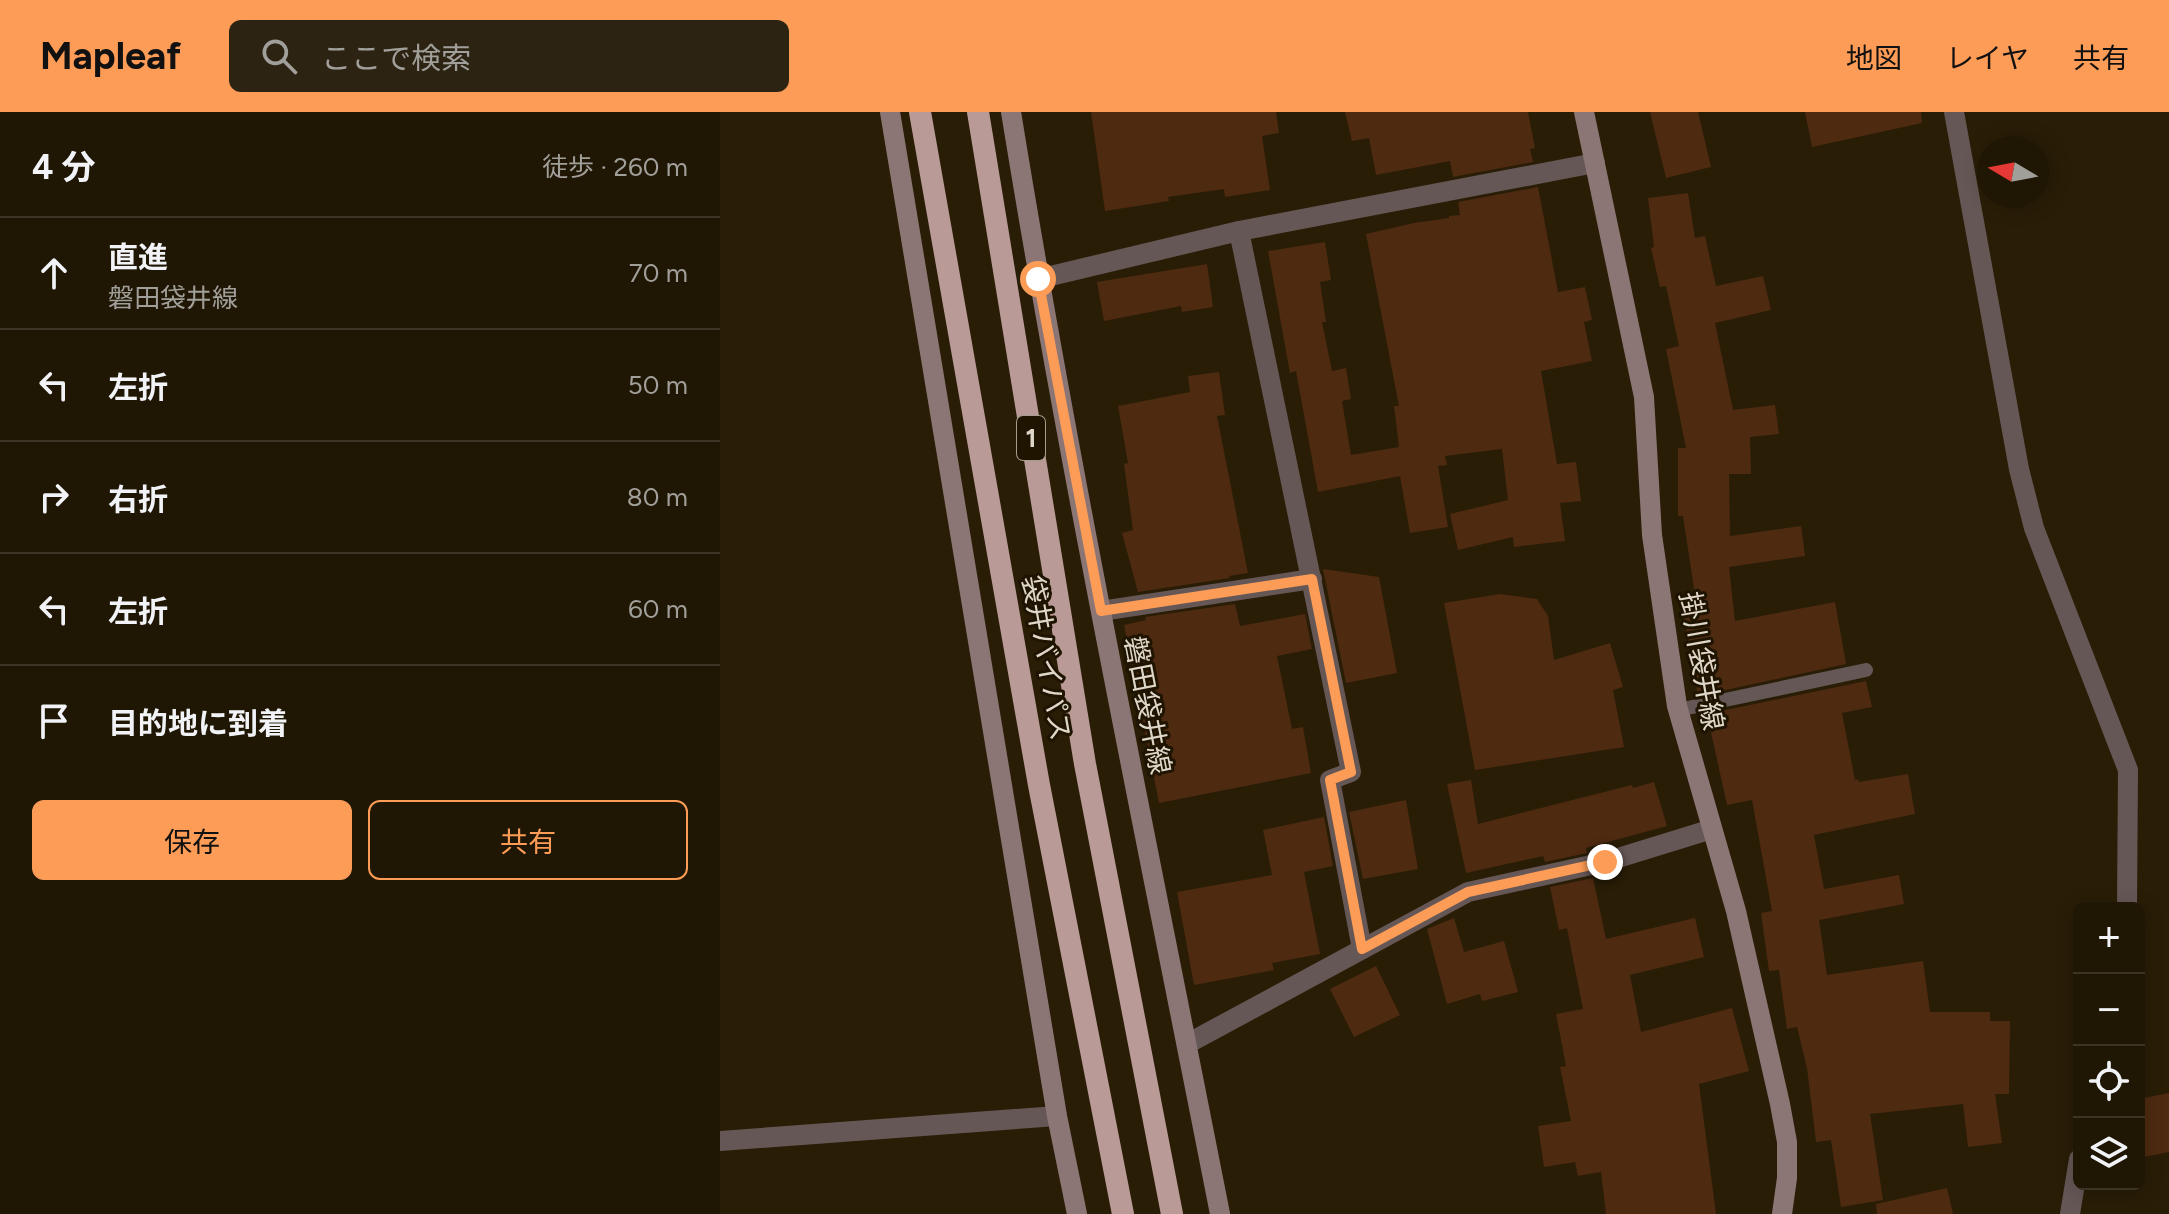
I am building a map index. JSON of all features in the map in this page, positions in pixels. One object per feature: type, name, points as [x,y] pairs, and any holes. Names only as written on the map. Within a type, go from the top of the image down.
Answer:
[{"type":"highway","name":"袋井バイパス","points":[[920,112],[1039,785],[1123,1214]]},
{"type":"highway","name":"袋井バイパス","points":[[978,112],[1085,764],[1172,1214]]},
{"type":"main road","points":[[890,112],[1057,1116],[1077,1214]]},
{"type":"main road","name":"磐田袋井線","points":[[1011,112],[1038,279],[1220,1214]]},
{"type":"main road","name":"掛川袋井線","points":[[1584,112],[1644,397],[1652,535],[1678,710],[1736,911],[1782,1116],[1787,1166],[1782,1214]]},
{"type":"street","points":[[1954,112],[2016,453],[2034,528],[2128,770],[2127,902]]},
{"type":"street","points":[[1038,279],[1239,231],[1595,163]]},
{"type":"street","points":[[1239,231],[1351,772],[1330,780],[1362,949]]},
{"type":"street","points":[[1101,611],[1312,579]]},
{"type":"street","points":[[1187,1044],[1468,892],[1605,862],[1712,829]]},
{"type":"street","points":[[720,1141],[1057,1116]]},
{"type":"street","points":[[2070,1214],[2074,1190]]},
{"type":"lane","points":[[1678,710],[1866,670]]},
{"type":"building","points":[[1091,112],[1276,112],[1279,133],[1262,136],[1270,190],[1225,197],[1224,189],[1105,211]]},
{"type":"building","points":[[1345,112],[1528,112],[1535,148],[1530,149],[1533,162],[1453,177],[1450,161],[1376,175],[1369,138],[1352,141]]},
{"type":"building","points":[[1650,112],[1698,112],[1711,167],[1666,178]]},
{"type":"building","points":[[1805,112],[1921,112],[1922,123],[1812,147]]},
{"type":"building","points":[[1538,187],[1558,292],[1585,287],[1592,320],[1584,322],[1592,361],[1541,371],[1557,464],[1576,462],[1581,501],[1560,503],[1565,541],[1514,547],[1513,537],[1458,550],[1450,514],[1508,500],[1502,449],[1445,456],[1447,465],[1438,466],[1448,527],[1410,533],[1400,476],[1318,492],[1296,371],[1290,373],[1268,251],[1325,242],[1331,280],[1320,282],[1326,322],[1322,322],[1332,371],[1346,368],[1351,399],[1342,401],[1351,455],[1399,447],[1394,406],[1399,406],[1366,234],[1460,215],[1458,202]]},
{"type":"building","points":[[1688,193],[1695,238],[1705,236],[1716,286],[1763,276],[1771,310],[1715,323],[1733,410],[1775,405],[1779,434],[1750,437],[1751,474],[1729,474],[1730,536],[1801,526],[1805,556],[1729,567],[1735,621],[1835,602],[1846,664],[1698,696],[1684,617],[1698,615],[1683,516],[1678,516],[1678,448],[1686,448],[1666,349],[1679,346],[1666,286],[1660,287],[1651,248],[1654,247],[1648,198]]},
{"type":"building","points":[[1207,264],[1213,307],[1182,312],[1181,306],[1104,321],[1097,282]]},
{"type":"building","points":[[1219,372],[1225,415],[1217,416],[1248,573],[1138,592],[1122,533],[1133,530],[1124,464],[1128,463],[1118,406],[1190,392],[1188,376]]},
{"type":"building","points":[[1323,569],[1379,577],[1397,673],[1346,683]]},
{"type":"building","points":[[1500,594],[1537,599],[1548,616],[1554,660],[1610,643],[1623,687],[1613,690],[1624,747],[1475,770],[1444,603]]},
{"type":"building","points":[[1235,604],[1240,626],[1305,614],[1312,649],[1277,656],[1292,729],[1303,727],[1311,773],[1159,803],[1124,625],[1146,620],[1145,617]]},
{"type":"building","points":[[1866,681],[1872,707],[1842,713],[1855,780],[1859,782],[1908,774],[1915,814],[1814,835],[1824,889],[1899,875],[1904,904],[1819,920],[1827,975],[1923,961],[1930,1012],[1990,1012],[1990,1021],[2010,1021],[2009,1094],[1995,1094],[2002,1143],[1968,1147],[1963,1104],[1870,1114],[1883,1200],[1841,1207],[1831,1140],[1816,1142],[1807,1068],[1797,1027],[1787,1029],[1779,970],[1769,971],[1761,913],[1772,911],[1752,800],[1727,805],[1707,714]]},
{"type":"building","points":[[1471,780],[1478,824],[1654,782],[1667,826],[1586,848],[1587,853],[1545,862],[1543,856],[1466,873],[1447,784]]},
{"type":"building","points":[[1406,800],[1418,869],[1363,879],[1349,812]]},
{"type":"building","points":[[1324,817],[1333,866],[1304,872],[1320,954],[1272,963],[1274,970],[1194,985],[1177,892],[1272,875],[1263,830]]},
{"type":"building","points":[[1593,878],[1606,939],[1695,918],[1704,957],[1630,975],[1641,1032],[1732,1008],[1749,1071],[1699,1084],[1716,1214],[1606,1214],[1601,1172],[1578,1176],[1575,1162],[1544,1167],[1538,1126],[1571,1121],[1560,1067],[1566,1066],[1556,1014],[1583,1009],[1567,928],[1559,930],[1550,887]]},
{"type":"building","points":[[1454,918],[1464,952],[1504,941],[1518,992],[1482,1001],[1480,994],[1447,1004],[1427,929]]},
{"type":"building","points":[[1376,966],[1400,1015],[1354,1037],[1330,989]]},
{"type":"building","points":[[2169,1093],[2169,1152],[2145,1157],[2145,1098]]},
{"type":"building","points":[[1947,1188],[1953,1214],[1877,1214],[1876,1204]]},
{"type":"route","points":[[1038,279],[1101,611],[1312,579],[1351,772],[1330,780],[1362,949],[1468,892],[1605,862]]}]
